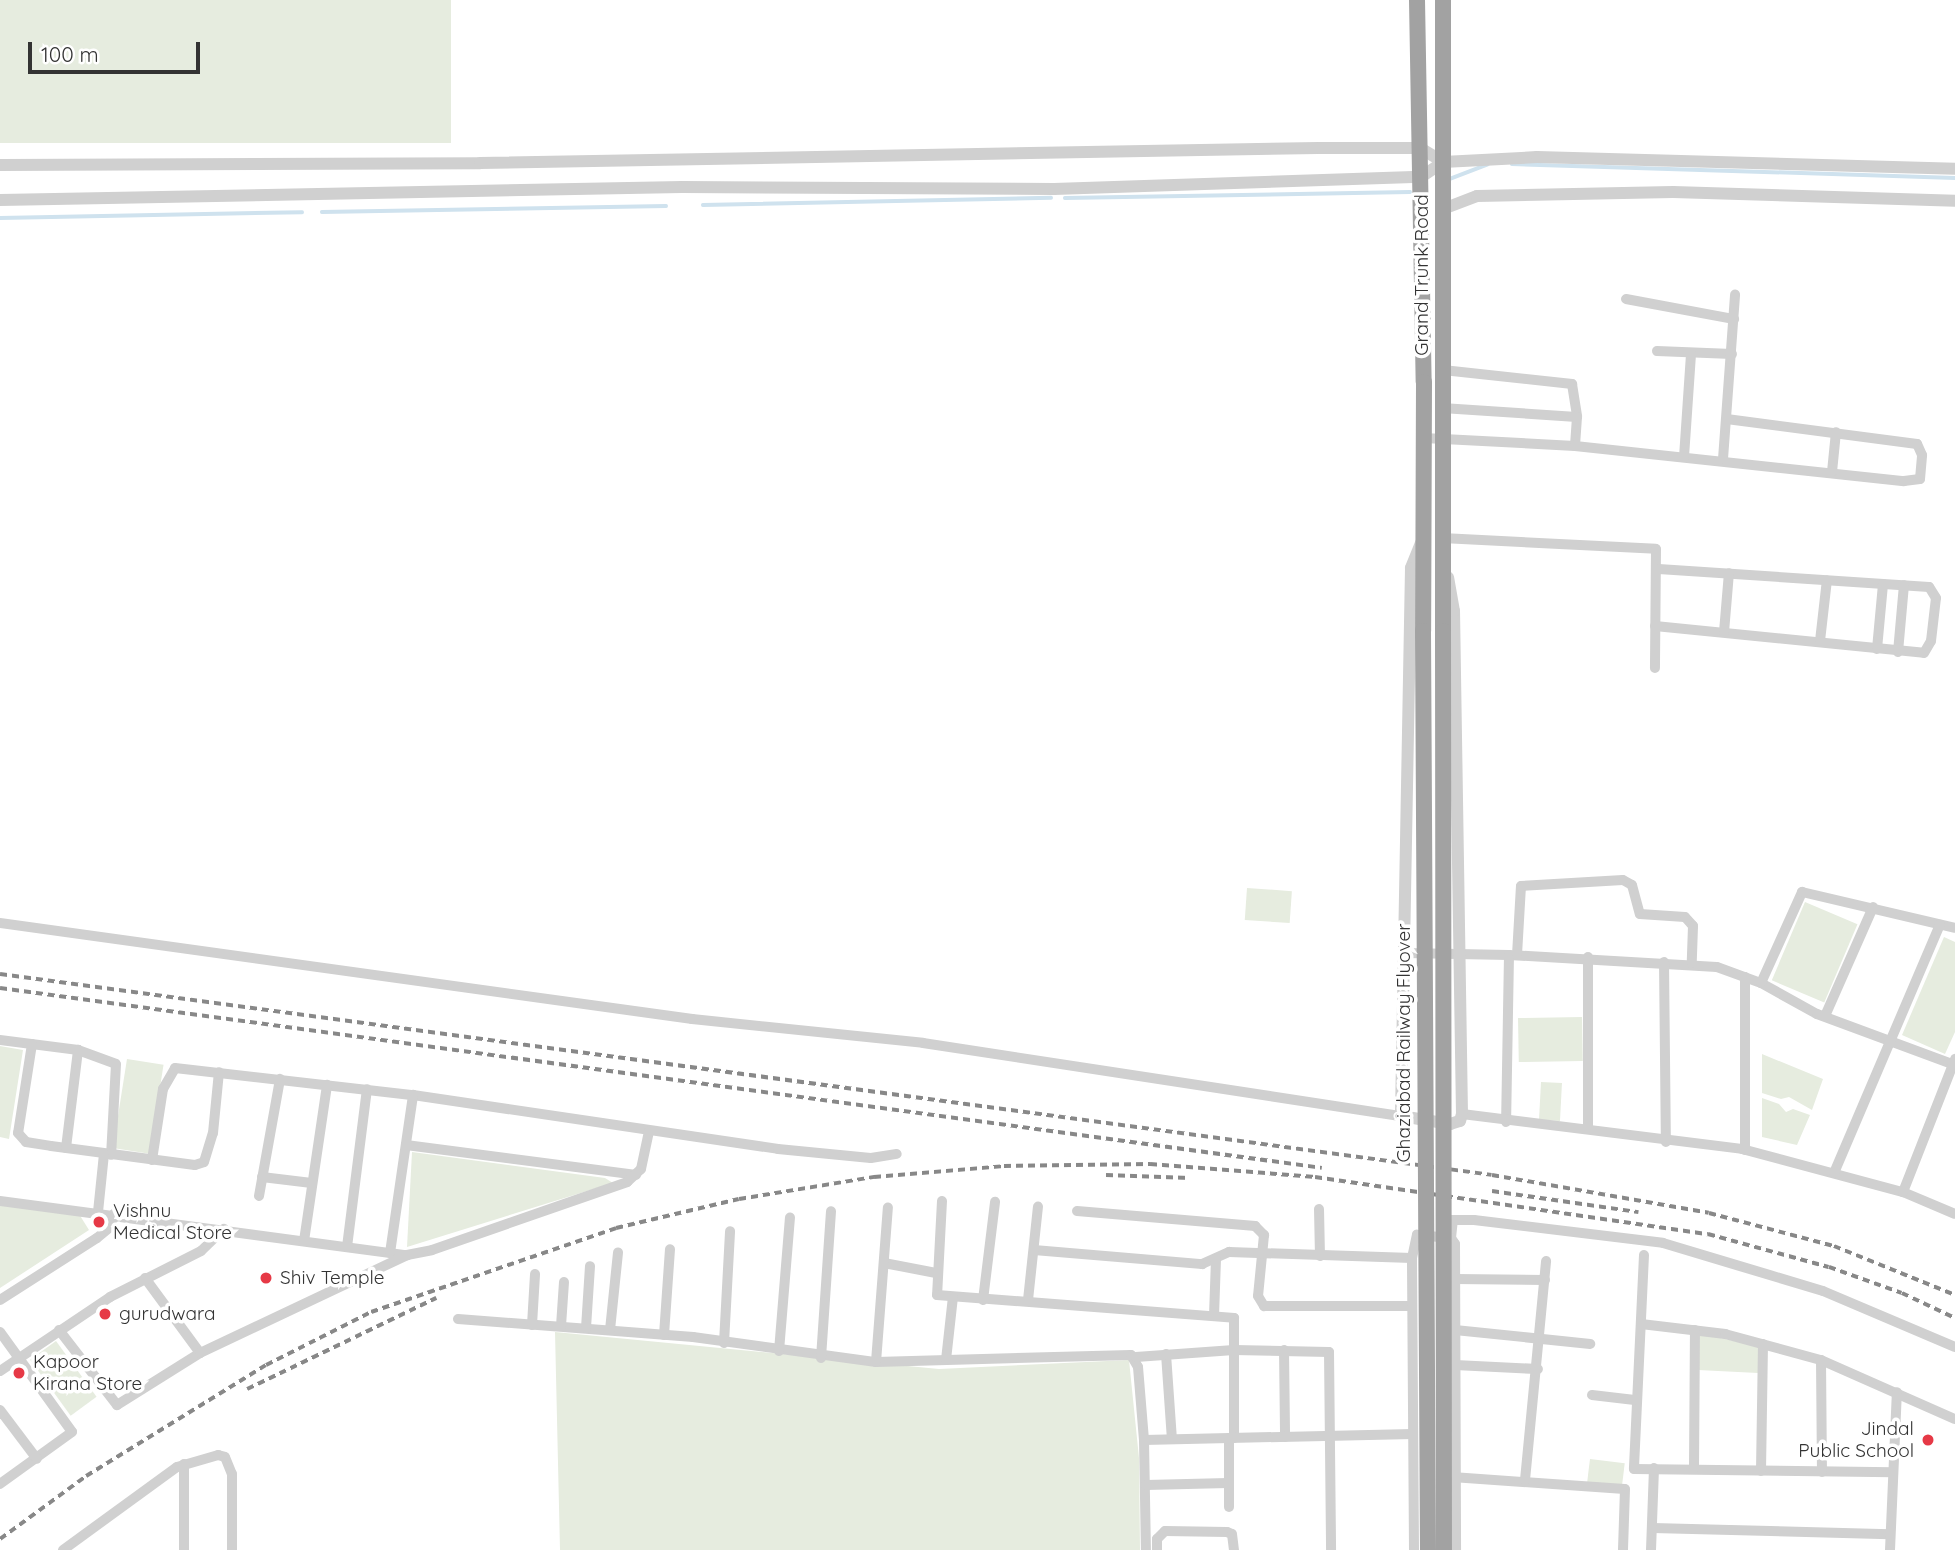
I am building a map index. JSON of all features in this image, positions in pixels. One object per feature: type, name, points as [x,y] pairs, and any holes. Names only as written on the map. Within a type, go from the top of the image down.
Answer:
[{"type":"highway","name":"Grand Trunk Road","points":[[1417,0],[1423,535]]},
{"type":"highway","name":"Grand Trunk Road","points":[[1442,544],[1443,0]]},
{"type":"highway","name":"Ghaziabad Railway Flyover","points":[[1423,535],[1429,1550]]},
{"type":"highway","name":"Ghaziabad Railway Flyover","points":[[1442,544],[1444,1550]]},
{"type":"street","points":[[0,164],[480,163],[1420,148],[1443,162]]},
{"type":"street","points":[[0,200],[682,187],[1054,190],[1421,177],[1443,162],[1537,156],[1955,169]]},
{"type":"street","points":[[1443,209],[1477,196],[1673,192],[1955,201]]},
{"type":"street","points":[[1723,459],[1735,294]]},
{"type":"street","points":[[1626,299],[1734,319]]},
{"type":"street","points":[[1657,351],[1732,354]]},
{"type":"street","points":[[1684,457],[1691,353]]},
{"type":"street","points":[[1443,370],[1567,382],[1574,387],[1577,417],[1575,446]]},
{"type":"street","points":[[1442,408],[1577,417]]},
{"type":"street","points":[[1424,438],[1575,446],[1723,459],[1916,481],[1921,473],[1922,448],[1917,444],[1727,419]]},
{"type":"street","points":[[1832,472],[1836,432]]},
{"type":"street","points":[[1401,1116],[1411,568],[1423,535]]},
{"type":"street","points":[[0,923],[692,1019],[923,1043],[1450,1124],[1460,1121],[1462,1114],[1454,611],[1442,544],[1653,547],[1659,569],[1655,668]]},
{"type":"street","points":[[1656,626],[1924,653],[1929,649],[1937,598],[1929,587],[1659,569]]},
{"type":"street","points":[[1724,632],[1728,573]]},
{"type":"street","points":[[1820,641],[1827,580]]},
{"type":"street","points":[[1877,649],[1883,584]]},
{"type":"street","points":[[1898,652],[1904,585]]},
{"type":"street","points":[[1506,1122],[1513,955],[1521,886],[1623,880],[1632,885],[1640,914],[1685,918],[1693,926],[1692,963]]},
{"type":"street","points":[[1761,983],[1802,892],[1955,928]]},
{"type":"street","points":[[1825,1016],[1873,907]]},
{"type":"street","points":[[1834,1173],[1940,925]]},
{"type":"street","points":[[1406,953],[1588,957],[1692,963],[1761,983],[1825,1016],[1954,1062],[1903,1192]]},
{"type":"street","points":[[1588,957],[1588,1129]]},
{"type":"street","points":[[1664,962],[1666,1142]]},
{"type":"street","points":[[1745,977],[1745,1150]]},
{"type":"street","points":[[0,1040],[78,1050],[116,1063],[98,1212]]},
{"type":"street","points":[[32,1044],[18,1133],[26,1142],[66,1148],[152,1160],[204,1162],[213,1133],[219,1072]]},
{"type":"street","points":[[66,1148],[78,1050]]},
{"type":"street","points":[[152,1160],[163,1089],[170,1071],[219,1072],[367,1089],[649,1132],[860,1157],[897,1154]]},
{"type":"street","points":[[259,1196],[280,1079]]},
{"type":"street","points":[[304,1241],[327,1085]]},
{"type":"street","points":[[347,1247],[367,1089]]},
{"type":"street","points":[[390,1253],[413,1095]]},
{"type":"street","points":[[1462,1114],[1506,1122],[1588,1129],[1666,1142],[1745,1150],[1903,1192],[1955,1214]]},
{"type":"street","points":[[636,1175],[649,1132]]},
{"type":"street","points":[[406,1146],[636,1175]]},
{"type":"street","points":[[59,1330],[117,1405],[200,1353],[407,1255],[458,1241],[636,1175]]},
{"type":"street","points":[[262,1177],[312,1183]]},
{"type":"street","points":[[0,1200],[407,1255]]},
{"type":"street","points":[[942,1201],[936,1273],[937,1296],[1011,1304],[1028,1300],[1214,1316],[1236,1321],[1229,1507]]},
{"type":"street","points":[[983,1300],[995,1202]]},
{"type":"street","points":[[876,1362],[888,1207]]},
{"type":"street","points":[[1028,1300],[1038,1207]]},
{"type":"street","points":[[1319,1209],[1320,1256]]},
{"type":"street","points":[[1077,1210],[1255,1226],[1264,1235],[1258,1296],[1264,1306],[1412,1306]]},
{"type":"street","points":[[821,1358],[831,1211]]},
{"type":"street","points":[[0,1300],[97,1238],[110,1227],[114,1214]]},
{"type":"street","points":[[779,1351],[790,1217]]},
{"type":"street","points":[[1456,1550],[1455,1279],[1451,1238],[1453,1220],[1474,1220],[1663,1243],[1775,1273],[1955,1347]]},
{"type":"street","points":[[0,1371],[59,1330],[145,1278],[201,1251],[224,1229]]},
{"type":"street","points":[[724,1343],[730,1231]]},
{"type":"street","points":[[1414,1550],[1412,1258],[1417,1235],[1451,1238]]},
{"type":"street","points":[[664,1335],[670,1249]]},
{"type":"street","points":[[1034,1250],[1202,1264],[1229,1252],[1412,1258]]},
{"type":"street","points":[[610,1330],[618,1252]]},
{"type":"street","points":[[1644,1255],[1635,1400],[1634,1469],[1893,1472]]},
{"type":"street","points":[[1214,1316],[1216,1259]]},
{"type":"street","points":[[1525,1480],[1541,1339],[1546,1261]]},
{"type":"street","points":[[884,1263],[936,1273]]},
{"type":"street","points":[[586,1328],[590,1266]]},
{"type":"street","points":[[532,1325],[535,1274]]},
{"type":"street","points":[[145,1278],[200,1353]]},
{"type":"street","points":[[1455,1279],[1545,1280]]},
{"type":"street","points":[[561,1326],[564,1282]]},
{"type":"street","points":[[946,1360],[953,1297]]},
{"type":"street","points":[[458,1319],[664,1335],[821,1358],[876,1362],[1136,1357],[1234,1350],[1329,1352],[1332,1436],[1331,1550]]},
{"type":"street","points":[[1641,1324],[1695,1330],[1763,1343],[1821,1360],[1955,1419]]},
{"type":"street","points":[[1455,1330],[1590,1344]]},
{"type":"street","points":[[1694,1468],[1695,1330]]},
{"type":"street","points":[[0,1332],[72,1432],[0,1485]]},
{"type":"street","points":[[1760,1471],[1763,1343]]},
{"type":"street","points":[[1284,1350],[1285,1437]]},
{"type":"street","points":[[1166,1354],[1171,1439]]},
{"type":"street","points":[[1136,1357],[1144,1440],[1146,1550]]},
{"type":"street","points":[[1821,1360],[1822,1472]]},
{"type":"street","points":[[1455,1365],[1538,1369]]},
{"type":"street","points":[[1890,1550],[1896,1392]]},
{"type":"street","points":[[1592,1395],[1635,1400]]},
{"type":"street","points":[[0,1410],[37,1459]]},
{"type":"street","points":[[1144,1440],[1413,1434]]},
{"type":"street","points":[[63,1550],[143,1488],[184,1464],[218,1455],[231,1467],[232,1550]]},
{"type":"street","points":[[184,1464],[184,1550]]},
{"type":"street","points":[[1651,1550],[1654,1468]]},
{"type":"street","points":[[1413,1473],[1625,1489],[1623,1550]]},
{"type":"street","points":[[1146,1485],[1228,1483]]},
{"type":"street","points":[[1653,1528],[1890,1534]]},
{"type":"street","points":[[1157,1550],[1157,1539],[1165,1531],[1227,1532],[1232,1534],[1234,1550]]},
{"type":"street","points":[[79,1538],[81,1550]]},
{"type":"shaded area","points":[[0,0],[451,0],[451,143],[0,143]]},
{"type":"shaded area","points":[[1247,888],[1292,891],[1290,923],[1245,920]]},
{"type":"shaded area","points":[[1805,902],[1857,924],[1824,1003],[1772,980]]},
{"type":"shaded area","points":[[1944,937],[1955,942],[1955,1032],[1945,1054],[1902,1035]]},
{"type":"shaded area","points":[[1582,1017],[1583,1061],[1519,1062],[1518,1018]]},
{"type":"shaded area","points":[[0,1046],[23,1050],[9,1139],[0,1137]]},
{"type":"shaded area","points":[[1762,1054],[1823,1079],[1812,1110],[1789,1097],[1781,1099],[1762,1093]]},
{"type":"shaded area","points":[[127,1059],[164,1065],[149,1154],[113,1148]]},
{"type":"shaded area","points":[[1541,1082],[1562,1083],[1560,1121],[1539,1120]]},
{"type":"shaded area","points":[[1762,1098],[1779,1104],[1786,1112],[1793,1109],[1810,1115],[1797,1145],[1762,1137]]},
{"type":"shaded area","points":[[412,1152],[605,1178],[613,1183],[407,1247]]},
{"type":"shaded area","points":[[0,1204],[79,1214],[89,1230],[0,1288]]},
{"type":"shaded area","points":[[555,1332],[939,1369],[1129,1360],[1139,1458],[1140,1550],[560,1550]]},
{"type":"shaded area","points":[[1699,1333],[1760,1347],[1758,1373],[1698,1370]]},
{"type":"shaded area","points":[[56,1341],[97,1397],[71,1416],[30,1360]]},
{"type":"shaded area","points":[[1590,1459],[1625,1463],[1622,1488],[1587,1484]]},
{"type":"waterway","points":[[1512,164],[1955,178]]},
{"type":"waterway","points":[[1450,179],[1487,165]]},
{"type":"waterway","points":[[1065,198],[1410,192]]},
{"type":"waterway","points":[[703,205],[1051,198]]},
{"type":"waterway","points":[[322,212],[666,206]]},
{"type":"waterway","points":[[0,218],[302,212]]},
{"type":"railway","points":[[0,974],[1492,1175],[1709,1213],[1834,1246],[1955,1295]]},
{"type":"railway","points":[[0,988],[1322,1168]]},
{"type":"railway","points":[[0,1539],[86,1476],[266,1365],[371,1312],[616,1228],[739,1199],[874,1177],[1004,1166],[1150,1164],[1315,1177],[1708,1234],[1829,1267],[1902,1293],[1955,1318]]},
{"type":"railway","points":[[1106,1175],[1190,1178]]},
{"type":"railway","points":[[1492,1191],[1638,1212]]},
{"type":"railway","points":[[247,1389],[436,1298]]},
{"type":"place","name":"Vishnu Medical Store","points":[[99,1222]]},
{"type":"place","name":"Shiv Temple","points":[[266,1278]]},
{"type":"place","name":"gurudwara","points":[[105,1314]]},
{"type":"place","name":"Kapoor Kirana Store","points":[[19,1373]]},
{"type":"place","name":"Jindal Public School","points":[[1928,1440]]}]
